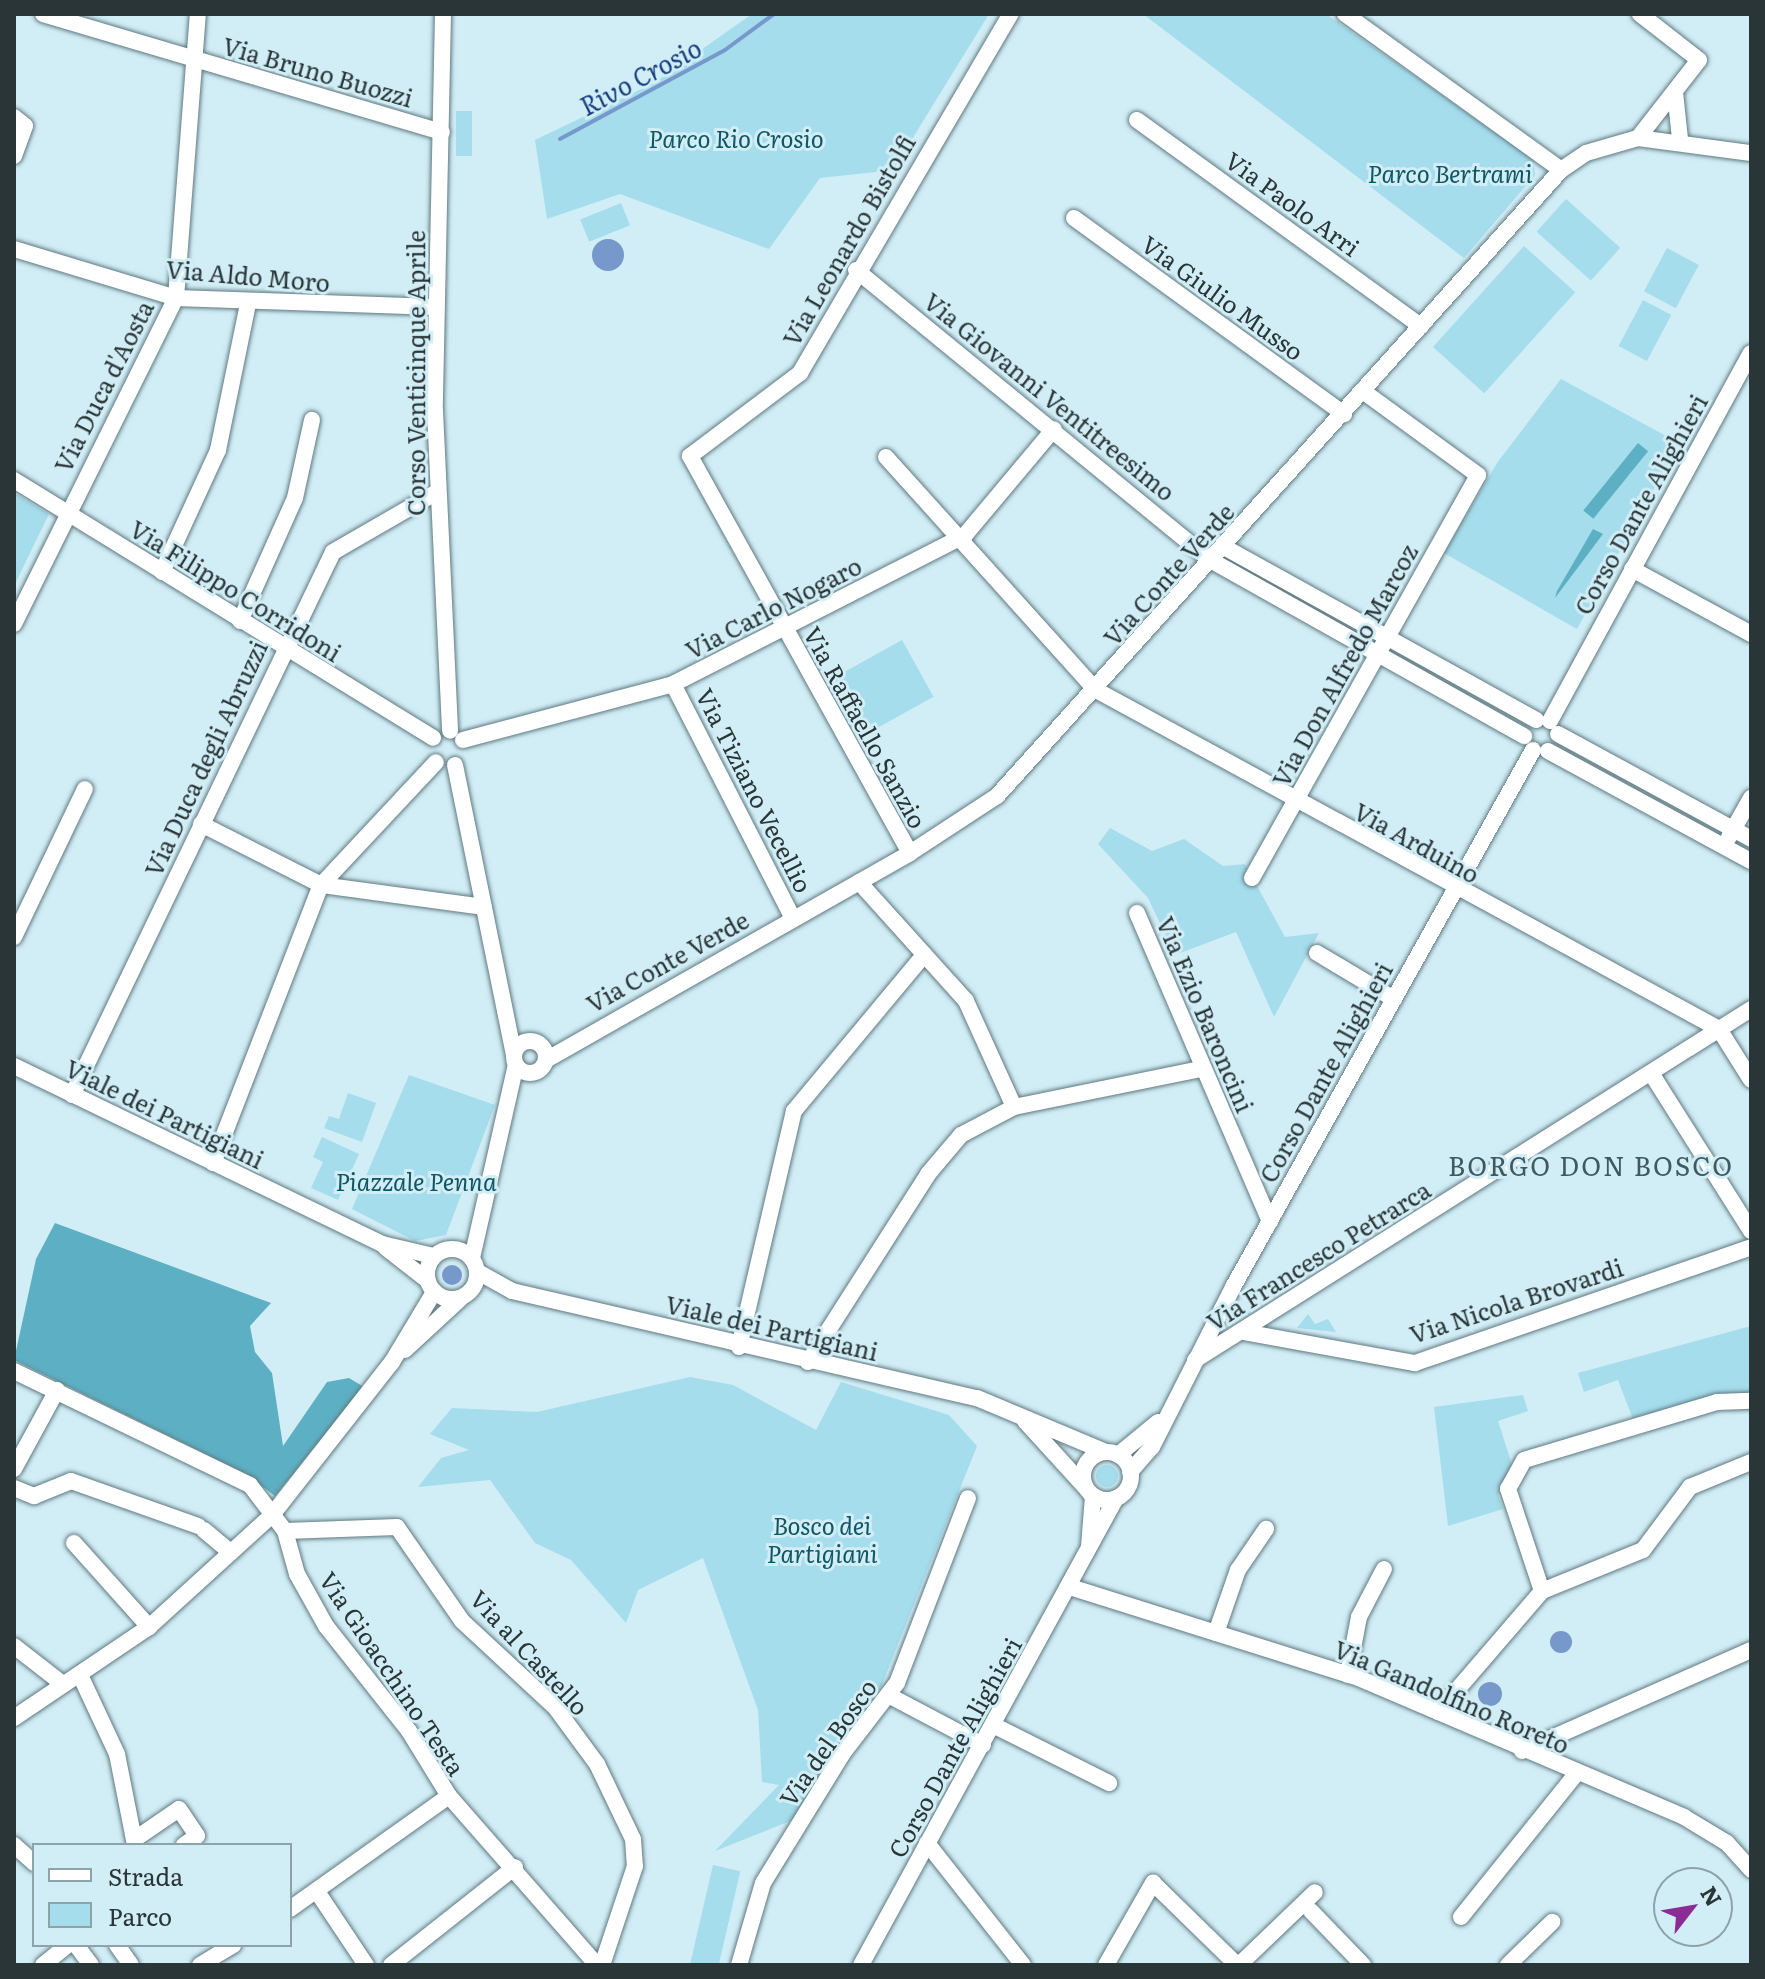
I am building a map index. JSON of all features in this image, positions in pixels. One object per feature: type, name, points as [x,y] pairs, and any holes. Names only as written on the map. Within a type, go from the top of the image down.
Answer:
[{"type":"street","name":"Via Bruno Buozzi","points":[[43,14],[442,132]]},
{"type":"street","name":"Via Duca d'Aosta","points":[[14,624],[176,298],[198,14]]},
{"type":"street","name":"Corso Venticinque Aprile","points":[[443,14],[436,307],[437,492],[457,736],[455,765],[515,1060]]},
{"type":"street","name":"Via Leonardo Bistolfi","points":[[690,456],[800,373],[856,270],[1011,14]]},
{"type":"street","points":[[1345,14],[1561,170]]},
{"type":"street","points":[[1638,138],[1699,60],[1640,14]]},
{"type":"street","points":[[1675,92],[1680,139]]},
{"type":"street","points":[[14,117],[25,126],[14,156]]},
{"type":"street","name":"Via Paolo Arri","points":[[1137,120],[1421,326]]},
{"type":"street","name":"Via Conte Verde","points":[[509,1113],[533,1073],[546,1060],[910,853],[997,796],[1096,690],[1561,170],[1586,153],[1638,138],[1680,139],[1751,153]]},
{"type":"street","name":"Via Giulio Musso","points":[[1074,218],[1344,414]]},
{"type":"street","name":"Via Aldo Moro","points":[[14,249],[176,298],[248,304],[436,307]]},
{"type":"street","name":"Via Giovanni Ventitreesimo","points":[[856,270],[1212,561],[1378,650],[1535,746],[1751,861]]},
{"type":"street","points":[[162,572],[218,450],[248,304]]},
{"type":"street","name":"Corso Dante Alighieri","points":[[1548,725],[1751,353]]},
{"type":"street","name":"Via Don Alfredo Marcoz","points":[[1252,878],[1478,475],[1364,392]]},
{"type":"street","points":[[240,621],[295,498],[312,420]]},
{"type":"street","name":"Via Carlo Nogaro","points":[[457,736],[585,713],[673,684],[783,629],[965,535],[1054,429]]},
{"type":"street","name":"Via Raffaello Sanzio","points":[[690,456],[783,629],[910,853]]},
{"type":"street","points":[[886,457],[965,535],[1096,690]]},
{"type":"street","name":"Via Filippo Corridoni","points":[[14,480],[283,649],[433,738]]},
{"type":"street","name":"Via Duca degli Abruzzi","points":[[72,1095],[283,649],[333,552],[437,492]]},
{"type":"street","points":[[1224,547],[1387,634],[1751,839]]},
{"type":"street","points":[[1632,569],[1751,634]]},
{"type":"street","name":"Via Tiziano Vecellio","points":[[673,684],[793,918]]},
{"type":"street","name":"Via Arduino","points":[[1096,690],[1452,889],[1719,1029]]},
{"type":"street","points":[[1535,746],[1548,725]]},
{"type":"street","points":[[1535,746],[1548,725]]},
{"type":"street","points":[[436,762],[433,738],[457,736]]},
{"type":"street","name":"Corso Dante Alighieri","points":[[1130,1472],[1152,1447],[1162,1418],[1193,1361],[1452,889],[1535,746]]},
{"type":"street","points":[[436,762],[455,765]]},
{"type":"street","points":[[213,1163],[321,885],[436,762]]},
{"type":"street","points":[[14,937],[85,789]]},
{"type":"street","points":[[1724,845],[1751,798]]},
{"type":"street","points":[[201,824],[321,885],[484,907]]},
{"type":"street","points":[[859,882],[966,1001],[1014,1107]]},
{"type":"street","name":"Via Ezio Baroncini","points":[[1137,913],[1201,1069],[1270,1222]]},
{"type":"street","points":[[1317,953],[1394,999]]},
{"type":"street","points":[[739,1347],[788,1122],[924,955]]},
{"type":"street","points":[[502,1006],[536,1042],[546,1060]]},
{"type":"street","name":"Via Francesco Petrarca","points":[[1193,1361],[1244,1332],[1751,1009]]},
{"type":"street","points":[[1719,1029],[1751,1080]]},
{"type":"street","name":"Via Conte Verde","points":[[536,1042],[580,1038]]},
{"type":"street","points":[[533,1073],[515,1060],[536,1042]]},
{"type":"street","name":"Via Conte Verde","points":[[465,1296],[475,1265],[481,1215],[509,1113],[515,1060]]},
{"type":"street","name":"Viale dei Partigiani","points":[[14,1066],[382,1244],[430,1286],[465,1296],[512,1291],[739,1347],[940,1388],[1018,1414],[1112,1453]]},
{"type":"street","points":[[808,1362],[928,1174],[961,1135],[1014,1107],[1201,1069]]},
{"type":"street","points":[[1651,1073],[1751,1231]]},
{"type":"street","name":"Via Conte Verde","points":[[442,1252],[481,1215]]},
{"type":"street","name":"Viale dei Partigiani","points":[[382,1244],[442,1252],[475,1265],[512,1291]]},
{"type":"street","name":"Via Nicola Brovardi","points":[[1244,1332],[1415,1363],[1751,1247]]},
{"type":"street","points":[[392,1362],[430,1286],[442,1252]]},
{"type":"street","points":[[14,1718],[59,1681],[80,1675],[149,1627],[272,1515],[392,1362],[465,1296]]},
{"type":"street","name":"Via Gioacchino Testa","points":[[14,1371],[241,1477],[285,1531],[297,1574],[326,1626],[409,1731],[449,1796],[600,1965]]},
{"type":"street","points":[[14,1469],[57,1390]]},
{"type":"street","points":[[1542,1591],[1508,1489],[1524,1460],[1717,1402],[1751,1401]]},
{"type":"street","name":"Viale dei Partigiani","points":[[1018,1414],[1089,1491]]},
{"type":"street","name":"Corso Dante Alighieri","points":[[1112,1453],[1162,1418]]},
{"type":"street","points":[[1112,1453],[1130,1472],[1116,1498],[1089,1491],[1086,1464],[1112,1453]]},
{"type":"street","points":[[1438,1712],[1542,1591],[1643,1550],[1690,1487],[1751,1462]]},
{"type":"street","points":[[14,1488],[34,1496],[71,1481],[201,1528],[231,1553]]},
{"type":"street","name":"Corso Dante Alighieri","points":[[1088,1552],[1089,1491]]},
{"type":"street","name":"Via del Bosco","points":[[739,1965],[763,1883],[843,1753],[890,1696],[968,1498]]},
{"type":"street","name":"Corso Dante Alighieri","points":[[861,1965],[1116,1498]]},
{"type":"street","name":"Via al Castello","points":[[285,1531],[397,1527],[462,1621],[572,1730],[633,1839],[628,1895],[600,1965]]},
{"type":"street","points":[[1216,1633],[1238,1570],[1266,1529]]},
{"type":"street","points":[[74,1543],[149,1627]]},
{"type":"street","points":[[1348,1675],[1359,1617],[1384,1569]]},
{"type":"street","name":"Via Gandolfino Roreto","points":[[1070,1587],[1348,1675],[1438,1712],[1575,1775],[1684,1817],[1727,1843],[1751,1870]]},
{"type":"street","points":[[14,1646],[59,1681]]},
{"type":"street","points":[[1522,1751],[1751,1650]]},
{"type":"street","points":[[80,1675],[117,1754],[135,1842],[179,1809],[197,1836],[187,1843]]},
{"type":"street","points":[[890,1696],[983,1745]]},
{"type":"street","points":[[993,1725],[1109,1783]]},
{"type":"street","points":[[1461,1917],[1575,1775]]},
{"type":"street","points":[[292,1908],[318,1893],[449,1796]]},
{"type":"street","points":[[927,1843],[1023,1965]]},
{"type":"street","points":[[14,1845],[32,1861]]},
{"type":"street","points":[[391,1965],[515,1867]]},
{"type":"street","points":[[1106,1965],[1153,1883],[1238,1965],[1315,1892]]},
{"type":"street","points":[[318,1893],[366,1965]]},
{"type":"street","points":[[1311,1911],[1363,1965]]},
{"type":"street","points":[[1508,1965],[1552,1922]]},
{"type":"street","points":[[118,1947],[131,1965]]},
{"type":"street","points":[[200,1965],[230,1947]]},
{"type":"street","points":[[43,1965],[80,1951]]},
{"type":"green space","name":"Parco Rio Crosio","points":[[752,14],[989,14],[893,170],[820,178],[769,249],[620,194],[547,219],[535,140],[654,83]]},
{"type":"green space","name":"Parco Bertrami","points":[[1143,14],[1326,14],[1533,159],[1535,175],[1464,258]]},
{"type":"green space","points":[[456,111],[472,111],[472,156],[456,156]]},
{"type":"green space","points":[[1566,199],[1620,248],[1591,281],[1537,232]]},
{"type":"green space","points":[[621,203],[630,225],[589,242],[580,219]]},
{"type":"green space","points":[[1524,246],[1575,292],[1484,393],[1433,347]]},
{"type":"green space","points":[[1667,248],[1699,265],[1676,308],[1644,291]]},
{"type":"green space","points":[[1643,300],[1671,315],[1647,361],[1619,346]]},
{"type":"green space","points":[[1561,379],[1679,443],[1577,629],[1444,553],[1497,463]]},
{"type":"green space","points":[[14,493],[49,514],[14,586]]},
{"type":"green space","points":[[902,640],[934,697],[858,739],[827,682]]},
{"type":"green space","points":[[1110,828],[1152,851],[1184,839],[1223,866],[1245,864],[1285,937],[1319,933],[1274,1017],[1236,932],[1175,955],[1148,898],[1098,844]]},
{"type":"green space","name":"Piazzale Penna","points":[[409,1075],[495,1105],[446,1235],[415,1241],[352,1209]]},
{"type":"green space","points":[[348,1093],[376,1103],[362,1142],[324,1128],[329,1116],[339,1119]]},
{"type":"green space","points":[[322,1137],[359,1154],[338,1200],[311,1188],[323,1162],[313,1157]]},
{"type":"green space","points":[[1308,1314],[1315,1324],[1328,1319],[1336,1332],[1297,1328]]},
{"type":"green space","points":[[1751,1326],[1751,1401],[1646,1426],[1633,1419],[1618,1380],[1584,1392],[1578,1373]]},
{"type":"green space","name":"Bosco dei Partigiani","points":[[690,1377],[733,1385],[816,1430],[841,1382],[949,1415],[977,1446],[881,1687],[793,1820],[715,1851],[779,1785],[762,1782],[758,1710],[703,1558],[638,1590],[626,1623],[571,1560],[535,1543],[490,1480],[418,1487],[441,1458],[469,1450],[430,1434],[452,1408],[537,1412]]},
{"type":"green space","points":[[1523,1395],[1528,1411],[1498,1421],[1514,1471],[1498,1495],[1503,1509],[1448,1526],[1434,1407]]},
{"type":"green space","points":[[1107,1465],[1118,1476],[1107,1487],[1096,1476]]},
{"type":"green space","points":[[713,1865],[740,1871],[719,1965],[690,1965]]},
{"type":"shaded area","points":[[608,239],[619,244],[624,255],[619,266],[608,271],[597,266],[592,255],[597,244]]},
{"type":"shaded area","points":[[1638,443],[1648,451],[1593,519],[1583,511]]},
{"type":"shaded area","points":[[1593,529],[1603,534],[1555,598],[1557,591]]},
{"type":"shaded area","points":[[55,1223],[271,1303],[250,1326],[255,1352],[272,1373],[283,1446],[327,1382],[349,1378],[364,1387],[275,1496],[244,1473],[14,1360],[36,1259]]},
{"type":"shaded area","points":[[452,1265],[459,1268],[462,1275],[459,1282],[452,1285],[445,1282],[442,1275],[445,1268]]},
{"type":"shaded area","points":[[1561,1631],[1569,1634],[1572,1642],[1569,1650],[1561,1653],[1553,1650],[1550,1642],[1553,1634]]},
{"type":"shaded area","points":[[1490,1682],[1501,1689],[1502,1694],[1495,1705],[1490,1706],[1479,1699],[1478,1694],[1485,1683]]},
{"type":"waterway","name":"Rivo Crosio","points":[[560,139],[725,50],[774,14]]},
{"type":"district","name":"BORGO DON BOSCO","points":[[1591,1165]]}]
